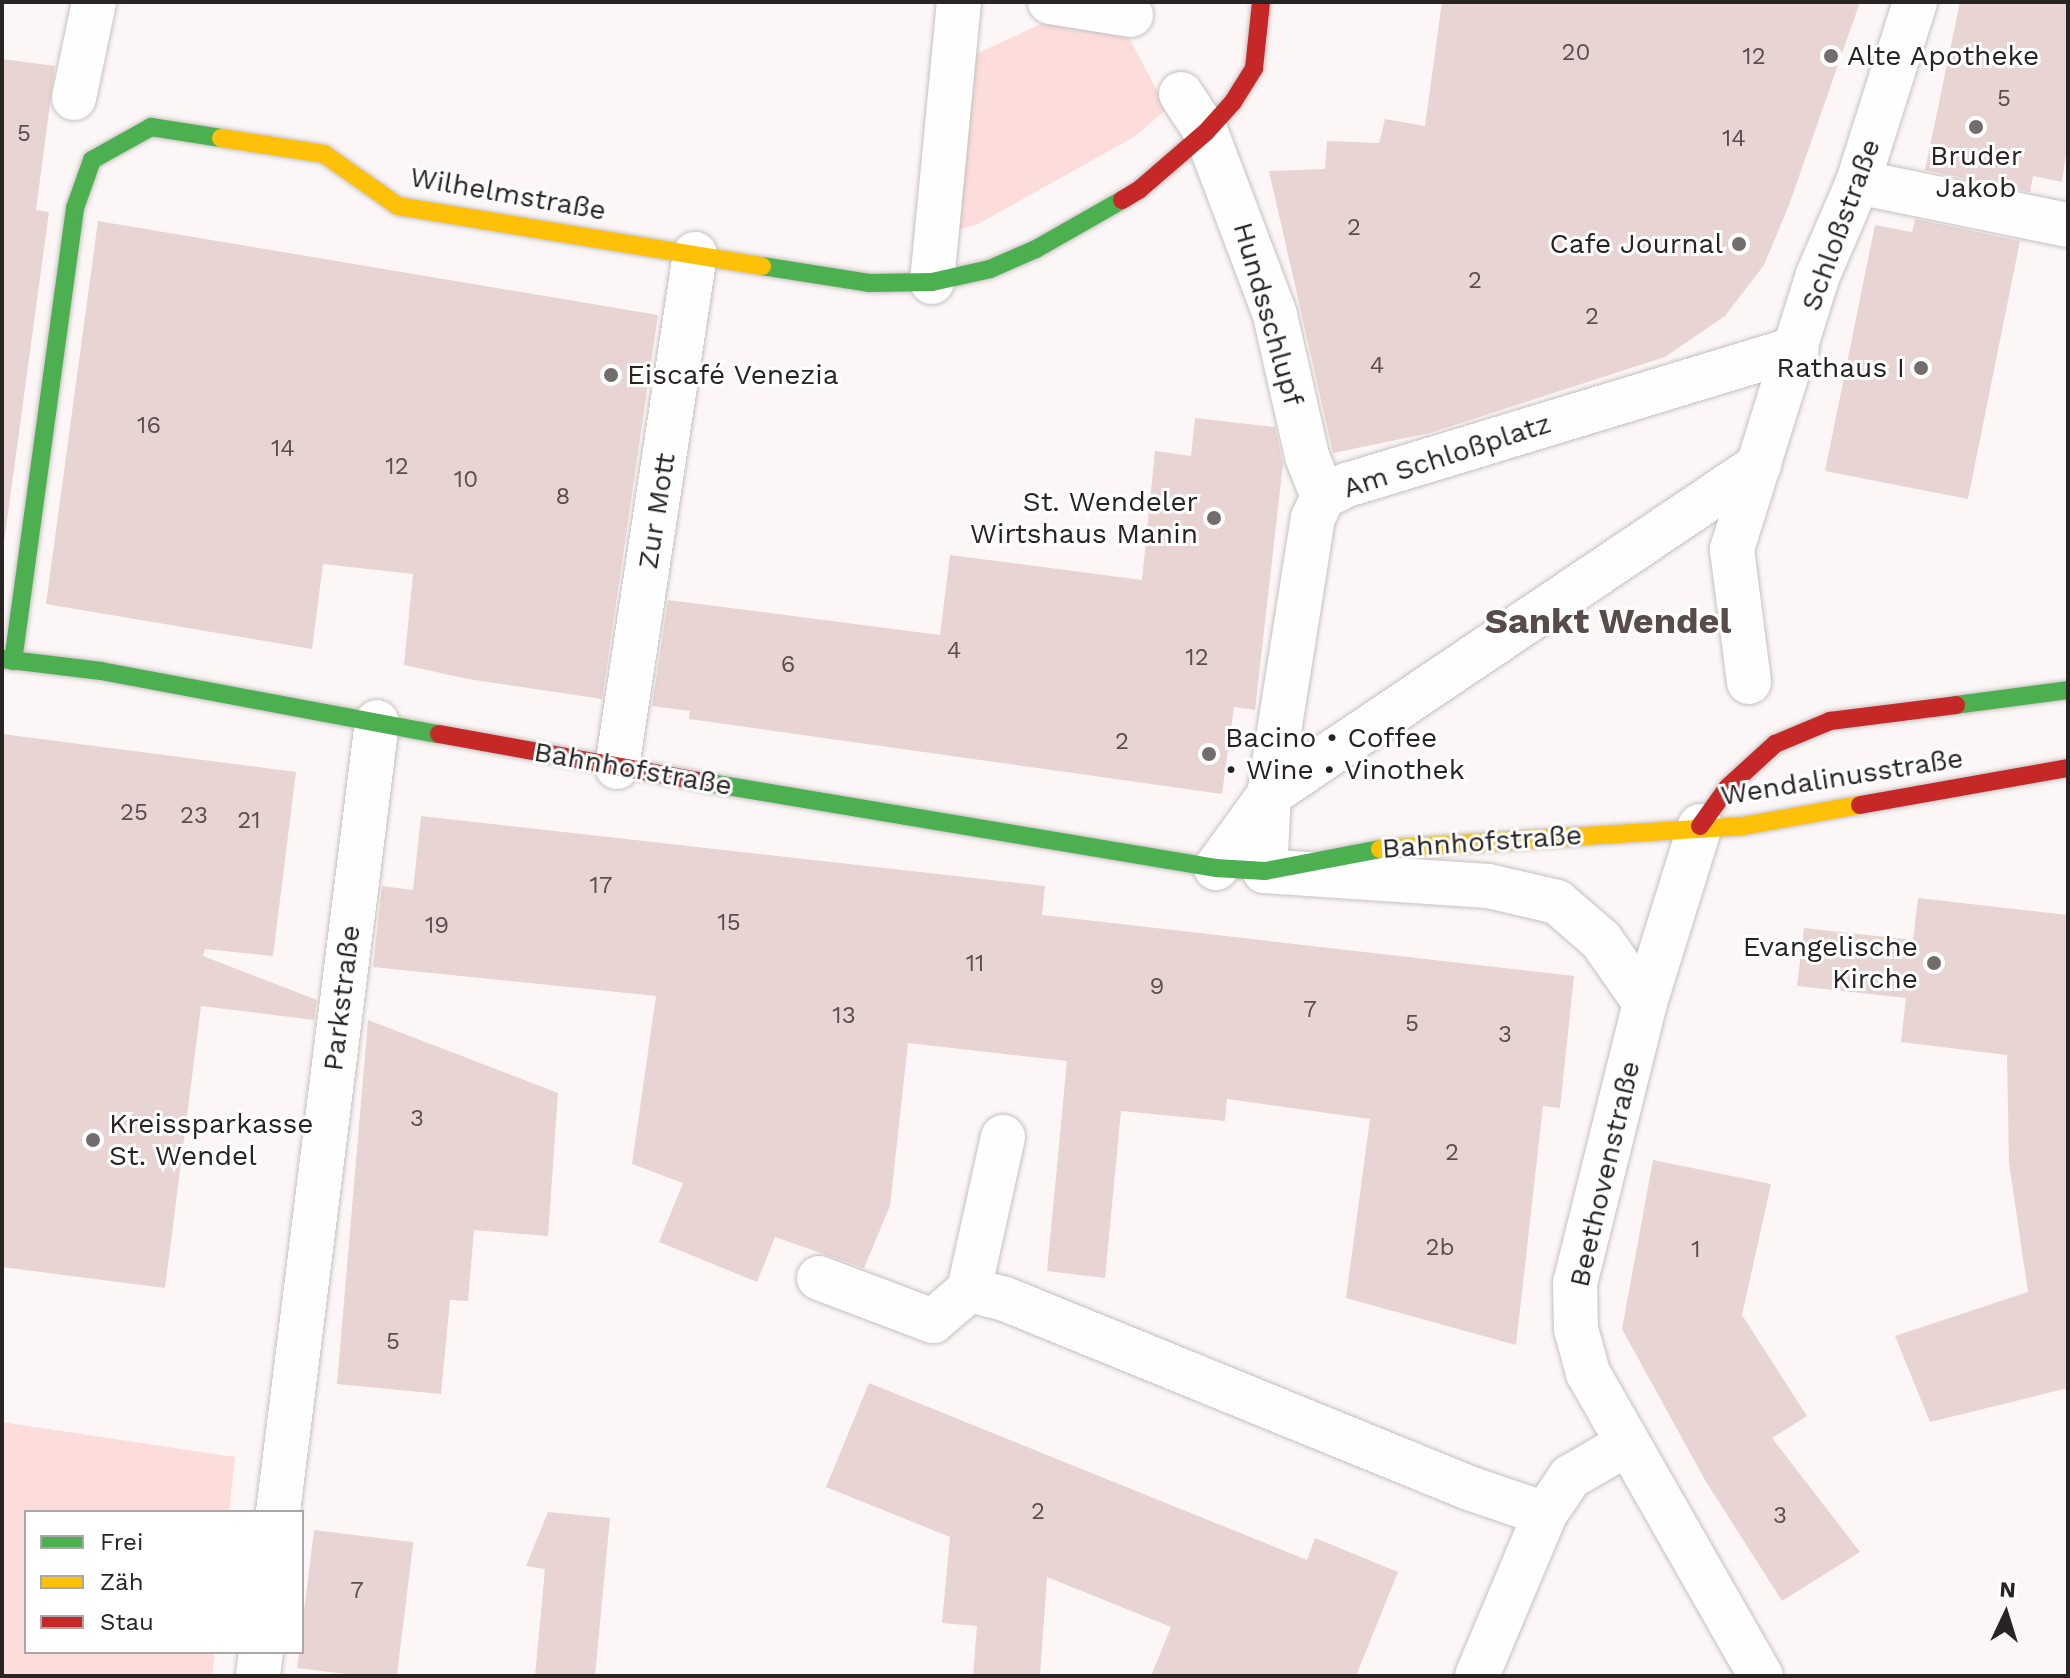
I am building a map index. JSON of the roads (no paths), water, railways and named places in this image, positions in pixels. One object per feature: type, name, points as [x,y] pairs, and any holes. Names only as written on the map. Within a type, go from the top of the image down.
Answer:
[{"type":"main road","name":"Wilhelmstraße","points":[[7,660],[75,208],[92,160],[151,127],[324,154],[398,206],[869,283],[932,282],[990,269],[1036,249],[1140,189],[1206,132],[1233,102],[1254,68],[1261,2]]},
{"type":"main road","name":"Bahnhofstraße","points":[[7,660],[101,671],[617,767],[1216,868],[1265,871],[1373,849],[1700,826]]},
{"type":"main road","name":"Wendalinusstraße","points":[[1700,826],[1728,787],[1775,744],[1830,721],[2068,690]]},
{"type":"main road","name":"Wendalinusstraße","points":[[1700,826],[1743,826],[2068,768]]},
{"type":"street","points":[[74,98],[94,2]]},
{"type":"street","points":[[932,282],[959,2]]},
{"type":"street","points":[[1050,2],[1131,15]]},
{"type":"street","name":"Schloßstraße","points":[[1749,682],[1732,549],[1818,275],[1858,182],[1915,2]]},
{"type":"street","name":"Hundsschlupf","points":[[1181,94],[1206,132],[1275,315],[1307,456],[1323,497]]},
{"type":"street","points":[[1858,182],[2068,225]]},
{"type":"street","name":"Zur Mott","points":[[617,767],[695,254]]},
{"type":"street","name":"Am Schloßplatz","points":[[1265,871],[1269,795],[1313,518],[1323,497],[1347,485],[1797,348]]},
{"type":"street","points":[[1216,868],[1269,795],[1759,465]]},
{"type":"street","name":"Parkstraße","points":[[278,1510],[377,722]]},
{"type":"street","name":"Beethovenstraße","points":[[1700,826],[1645,1003],[1575,1283],[1576,1329],[1588,1373],[1761,1676]]},
{"type":"street","name":"Bahnhofstraße","points":[[1265,871],[1488,886],[1557,902],[1601,940],[1645,1003]]},
{"type":"street","points":[[819,1278],[933,1321],[969,1290],[1003,1137]]},
{"type":"street","points":[[969,1290],[1005,1299],[1454,1482],[1545,1514]]},
{"type":"street","points":[[1477,1676],[1545,1514],[1570,1477],[1627,1444]]},
{"type":"street","points":[[258,1676],[261,1654]]},
{"type":"place","name":"Alte Apotheke","points":[[1831,56]]},
{"type":"place","name":"Bruder Jakob","points":[[1976,127]]},
{"type":"place","name":"Cafe Journal","points":[[1739,244]]},
{"type":"place","name":"Rathaus I","points":[[1921,368]]},
{"type":"place","name":"Eiscafé Venezia","points":[[611,375]]},
{"type":"place","name":"St. Wendeler Wirtshaus Manin","points":[[1214,518]]},
{"type":"place","name":"Bacino • Coffee • Wine • Vinothek","points":[[1209,754]]},
{"type":"place","name":"Evangelische Kirche","points":[[1934,963]]},
{"type":"place","name":"Kreissparkasse St. Wendel","points":[[93,1140]]},
{"type":"district","name":"Sankt Wendel","points":[[1608,622]]}]
